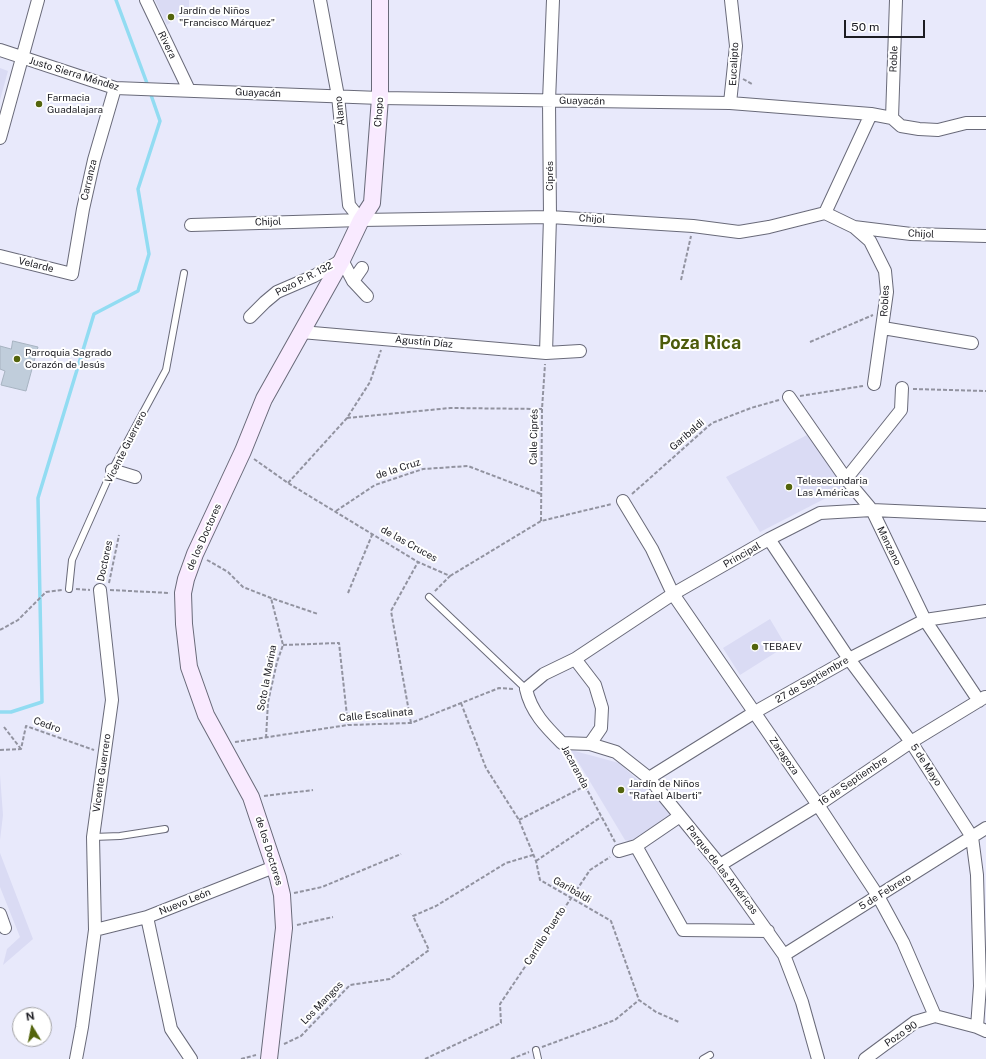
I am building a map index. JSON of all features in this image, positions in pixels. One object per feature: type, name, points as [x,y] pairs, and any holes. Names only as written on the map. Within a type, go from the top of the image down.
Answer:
[{"type":"street","points":[[0,138],[38,0]]},
{"type":"street","name":"Rivera","points":[[146,0],[189,90]]},
{"type":"street","name":"Álamo","points":[[320,0],[338,96],[348,205],[361,220]]},
{"type":"street","name":"Chopo","points":[[361,220],[372,203],[380,98],[380,0]]},
{"type":"street","name":"Ciprés","points":[[546,353],[550,217],[549,101],[553,0]]},
{"type":"street","name":"Eucalipto","points":[[730,103],[736,46],[731,0]]},
{"type":"street","name":"Roble","points":[[892,118],[896,0]]},
{"type":"street","name":"Justo Sierra Méndez","points":[[0,50],[115,88],[173,90]]},
{"type":"street","name":"Carranza","points":[[72,274],[83,209],[94,160],[115,88]]},
{"type":"street","name":"Guayacán","points":[[173,90],[380,98],[730,103],[871,114],[892,118],[901,126],[925,129],[938,130],[966,123],[986,123]]},
{"type":"street","points":[[825,213],[871,114]]},
{"type":"street","name":"Chijol","points":[[192,225],[361,220],[550,217],[693,226],[739,232],[769,227],[825,213],[854,227],[910,234],[986,236]]},
{"type":"street","name":"de los Doctores","points":[[269,1055],[284,928],[282,895],[264,832],[251,797],[206,715],[189,667],[184,624],[183,594],[186,579],[195,554],[243,451],[264,399],[342,260],[361,220]]},
{"type":"street","name":"Robles","points":[[854,227],[870,241],[885,271],[887,292],[874,384]]},
{"type":"street","name":"Velarde","points":[[0,256],[72,274]]},
{"type":"street","points":[[342,260],[352,281],[367,296]]},
{"type":"street","name":"Pozo P. R. 132","points":[[250,317],[277,292],[314,276],[342,260]]},
{"type":"street","points":[[352,281],[362,268]]},
{"type":"street","points":[[883,328],[972,343]]},
{"type":"street","name":"Agustín Díaz","points":[[301,332],[546,353],[580,351]]},
{"type":"street","points":[[846,479],[901,410],[902,388]]},
{"type":"street","name":"Manzano","points":[[789,397],[846,479],[872,510],[925,620],[983,699]]},
{"type":"street","points":[[112,470],[134,477]]},
{"type":"street","name":"Zaragoza","points":[[623,501],[652,549],[673,594],[818,804],[878,896],[903,942],[935,1016]]},
{"type":"street","name":"Principal","points":[[526,689],[544,674],[576,659],[673,594],[769,539],[820,513],[872,510],[986,515]]},
{"type":"street","name":"5 de Mayo","points":[[769,539],[849,659],[911,742],[972,837],[982,875],[980,986],[982,1029]]},
{"type":"street","name":"Vicente Guerrero","points":[[76,1059],[95,930],[93,837],[112,700],[104,590]]},
{"type":"street","name":"27 de Septiembre","points":[[650,778],[755,712],[849,659],[925,620],[986,610]]},
{"type":"street","points":[[576,659],[595,685],[602,708],[601,728],[590,744]]},
{"type":"street","name":"Jacaranda","points":[[526,689],[528,700],[534,711],[547,728],[562,743]]},
{"type":"street","name":"16 de Septiembre","points":[[720,865],[818,804],[911,742],[983,699]]},
{"type":"street","name":"Parque de las Américas","points":[[562,743],[590,744],[616,752],[650,778],[720,865],[784,955],[802,1002],[818,1059]]},
{"type":"street","points":[[619,851],[636,846],[680,816]]},
{"type":"street","name":"5 de Febrero","points":[[784,955],[986,828]]},
{"type":"street","points":[[636,846],[683,930],[768,931]]},
{"type":"street","name":"Nuevo León","points":[[95,930],[147,917],[274,867]]},
{"type":"street","points":[[0,914],[4,928]]},
{"type":"street","points":[[147,917],[171,1029],[191,1059]]},
{"type":"street","points":[[935,1016],[982,1029]]},
{"type":"street","name":"Pozo 90","points":[[865,1059],[915,1022],[935,1016]]},
{"type":"lane","name":"Vicente Guerrero","points":[[69,589],[72,560],[112,470],[166,370],[184,272]]},
{"type":"lane","points":[[429,597],[526,689]]},
{"type":"lane","points":[[93,837],[120,836],[165,829]]},
{"type":"lane","points":[[536,1050],[538,1059]]},
{"type":"lane","points":[[703,1059],[710,1055]]},
{"type":"path","points":[[681,280],[693,226]]},
{"type":"path","points":[[810,342],[885,310]]},
{"type":"path","points":[[288,483],[347,418],[370,382],[384,339]]},
{"type":"path","name":"Calle Ciprés","points":[[541,522],[542,409],[546,353]]},
{"type":"path","name":"Garibaldi","points":[[450,576],[541,522],[623,501],[712,423],[751,408],[789,397],[874,384]]},
{"type":"path","points":[[902,388],[986,390]]},
{"type":"path","points":[[347,418],[450,408],[542,409]]},
{"type":"path","name":"de las Cruces","points":[[243,451],[288,483],[372,535],[418,562],[450,576]]},
{"type":"path","name":"de la Cruz","points":[[335,511],[375,485],[423,469],[468,466],[541,494]]},
{"type":"path","name":"Doctores","points":[[104,590],[119,535]]},
{"type":"path","points":[[348,593],[372,535]]},
{"type":"path","points":[[195,554],[228,572],[243,587],[318,614]]},
{"type":"path","points":[[411,723],[391,611],[418,562]]},
{"type":"path","points":[[429,597],[450,576]]},
{"type":"path","points":[[0,630],[18,620],[46,592],[69,589],[183,594]]},
{"type":"path","name":"Soto la Marina","points":[[266,738],[268,702],[277,662],[283,645],[271,598]]},
{"type":"path","points":[[283,645],[339,643],[348,725]]},
{"type":"path","name":"Calle Escalinata","points":[[222,744],[348,725],[411,723],[499,688],[526,689]]},
{"type":"path","name":"Garibaldi","points":[[461,703],[486,768],[519,820],[536,861],[540,880],[611,921],[639,1000]]},
{"type":"path","name":"Cedro","points":[[21,749],[26,726],[105,753]]},
{"type":"path","points":[[4,727],[21,749]]},
{"type":"path","name":"Jacaranda","points":[[562,743],[619,851]]},
{"type":"path","points":[[0,750],[21,749]]},
{"type":"path","points":[[519,820],[585,786]]},
{"type":"path","points":[[251,797],[313,790]]},
{"type":"path","points":[[536,861],[601,817]]},
{"type":"path","name":"Carrillo Puerto","points":[[425,1059],[500,1023],[500,1004],[570,898],[590,870],[619,851]]},
{"type":"path","points":[[282,895],[322,887],[401,854]]},
{"type":"path","name":"Los Mangos","points":[[241,1059],[269,1055],[301,1036],[350,985],[390,979],[429,950],[413,916],[436,906],[506,863],[533,855]]},
{"type":"path","points":[[284,928],[333,917]]},
{"type":"path","points":[[511,1059],[615,1020],[639,1000],[656,1012],[679,1022]]},
{"type":"shaded area","name":"Jardín de Niños \"Francisco Márquez\"","points":[[155,0],[189,0],[189,9],[167,25]]},
{"type":"shaded area","points":[[0,68],[8,71],[0,100]]},
{"type":"shaded area","name":"Telesecundaria Las Américas","points":[[807,435],[854,496],[828,497],[760,532],[726,477]]},
{"type":"shaded area","name":"TEBAEV","points":[[770,619],[786,646],[740,675],[723,648]]},
{"type":"shaded area","name":"Jardín de Niños \"Rafael Alberti\"","points":[[571,750],[619,763],[677,816],[632,842],[625,840]]},
{"type":"shaded area","points":[[0,775],[3,815],[0,840]]},
{"type":"shaded area","points":[[0,853],[33,939],[3,965],[7,949],[20,937],[0,887]]},
{"type":"building","name":"Parroquia Sagrado Corazón de Jesús","points":[[13,341],[38,347],[26,391],[1,385],[5,371],[0,369],[0,346],[11,349]]},
{"type":"waterway","points":[[116,0],[148,86]]},
{"type":"waterway","points":[[0,712],[11,712],[42,702],[38,498],[94,314],[138,291],[149,254],[138,189],[160,121],[150,92]]},
{"type":"place","name":"Jardín de Niños \"Francisco Márquez\"","points":[[171,17]]},
{"type":"place","name":"Farmacia Guadalajara","points":[[39,104]]},
{"type":"place","name":"Parroquia Sagrado Corazón de Jesús","points":[[17,359]]},
{"type":"place","name":"Telesecundaria Las Américas","points":[[789,487]]},
{"type":"place","name":"TEBAEV","points":[[755,647]]},
{"type":"place","name":"Jardín de Niños \"Rafael Alberti\"","points":[[621,790]]},
{"type":"district","name":"Poza Rica","points":[[700,343]]}]
